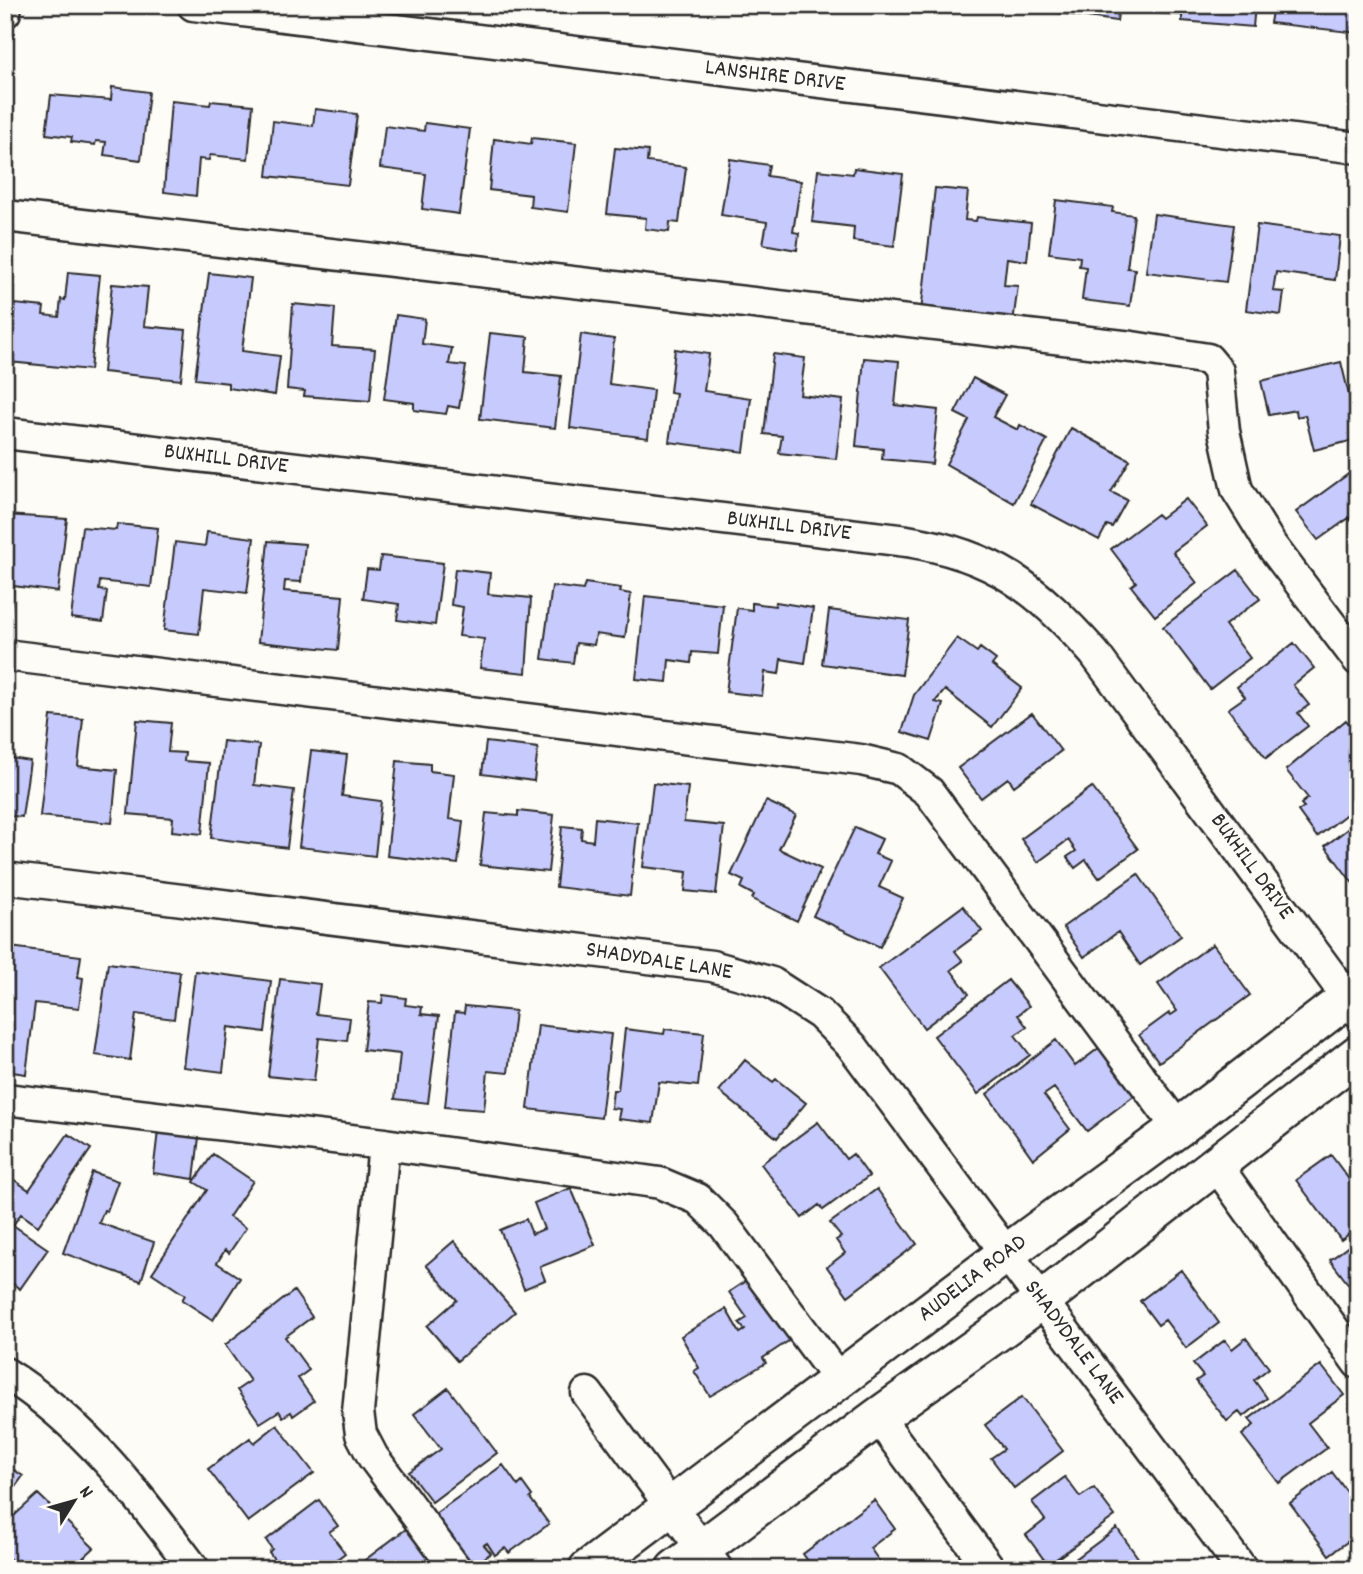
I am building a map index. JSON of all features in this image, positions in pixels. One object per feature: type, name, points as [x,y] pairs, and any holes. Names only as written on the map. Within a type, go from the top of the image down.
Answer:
[{"type":"main road","name":"AUDELIA ROAD","points":[[588,1569],[1007,1253],[1354,1000]]},
{"type":"main road","points":[[698,1562],[878,1418],[1041,1301],[1358,1054]]},
{"type":"street","points":[[5,12],[6,5]]},
{"type":"street","name":"LANSHIRE DRIVE","points":[[193,5],[1358,148]]},
{"type":"street","points":[[5,216],[1132,347],[1208,359],[1218,371],[1224,430],[1237,490],[1270,545],[1358,660]]},
{"type":"street","name":"BUXHILL DRIVE","points":[[5,433],[907,541],[943,547],[989,564],[1026,586],[1063,619],[1094,653],[1354,1000]]},
{"type":"street","points":[[5,655],[847,758],[899,769],[929,792],[1178,1128]]},
{"type":"street","name":"SHADYDALE LANE","points":[[5,878],[712,966],[772,983],[820,1014],[852,1046],[1242,1569]]},
{"type":"street","points":[[5,1098],[384,1144],[660,1183],[698,1199],[724,1225],[839,1380]]},
{"type":"street","points":[[384,1144],[358,1412],[361,1434],[373,1457],[456,1569]]},
{"type":"street","points":[[1217,1166],[1358,1363]]},
{"type":"street","points":[[5,1373],[78,1430],[144,1503],[194,1569]]},
{"type":"street","points":[[587,1392],[671,1506],[698,1562]]},
{"type":"street","points":[[878,1418],[990,1569]]},
{"type":"building","points":[[953,5],[992,5],[991,11]]},
{"type":"building","points":[[1044,5],[1119,5],[1117,21],[1043,11]]},
{"type":"building","points":[[1142,5],[1255,5],[1253,27],[1182,21],[1182,15],[1142,12]]},
{"type":"building","points":[[1273,5],[1358,5],[1358,33],[1270,23]]},
{"type":"building","points":[[112,87],[149,92],[141,160],[104,155],[106,142],[96,141],[95,145],[71,142],[72,137],[46,134],[51,95],[111,100]]},
{"type":"building","points":[[171,101],[253,105],[248,159],[210,155],[209,160],[199,159],[196,196],[164,192]]},
{"type":"building","points":[[315,109],[357,114],[348,185],[267,176],[273,121],[313,126]]},
{"type":"building","points":[[425,123],[470,129],[459,214],[422,209],[426,174],[380,168],[385,126],[424,131]]},
{"type":"building","points":[[532,138],[576,143],[568,212],[530,207],[531,195],[489,190],[494,139],[531,144]]},
{"type":"building","points":[[615,148],[648,151],[647,162],[686,167],[679,223],[670,222],[669,232],[645,229],[646,218],[607,214]]},
{"type":"building","points":[[730,159],[769,165],[767,176],[801,181],[793,232],[799,233],[797,250],[763,244],[767,222],[721,215]]},
{"type":"building","points":[[854,168],[903,174],[894,246],[853,241],[854,227],[812,222],[818,170],[853,174]]},
{"type":"building","points":[[935,188],[968,191],[965,220],[976,221],[977,217],[1031,223],[1027,261],[1007,258],[1004,285],[1018,286],[1013,322],[921,312]]},
{"type":"building","points":[[1056,200],[1113,207],[1112,212],[1134,215],[1127,268],[1135,269],[1130,306],[1082,300],[1086,267],[1079,266],[1080,257],[1049,253]]},
{"type":"building","points":[[1154,214],[1234,225],[1226,282],[1146,272]]},
{"type":"building","points":[[1257,225],[1340,236],[1335,280],[1276,272],[1273,291],[1284,292],[1281,315],[1246,310]]},
{"type":"building","points":[[68,272],[100,275],[90,370],[9,362],[15,304],[44,307],[43,315],[59,317],[61,299],[65,300]]},
{"type":"building","points":[[209,273],[251,278],[242,351],[280,356],[275,395],[228,388],[228,383],[195,379]]},
{"type":"building","points":[[112,284],[148,287],[144,326],[186,330],[181,380],[103,372]]},
{"type":"building","points":[[293,304],[335,308],[332,346],[375,349],[370,401],[304,396],[305,391],[287,389]]},
{"type":"building","points":[[396,315],[425,319],[422,344],[452,348],[449,364],[466,366],[459,408],[448,406],[446,414],[414,410],[414,403],[384,399]]},
{"type":"building","points":[[490,333],[528,337],[525,372],[561,376],[555,428],[480,419]]},
{"type":"building","points":[[581,334],[614,339],[609,384],[653,390],[648,438],[570,428]]},
{"type":"building","points":[[675,349],[709,354],[704,391],[751,398],[744,452],[669,442],[676,393],[670,392]]},
{"type":"building","points":[[773,354],[805,358],[800,395],[843,400],[836,459],[779,453],[782,436],[764,434]]},
{"type":"building","points":[[864,358],[899,361],[895,405],[938,410],[932,464],[882,459],[883,449],[856,446]]},
{"type":"building","points":[[1341,362],[1349,395],[1355,394],[1358,404],[1358,439],[1314,450],[1305,415],[1297,417],[1296,410],[1269,415],[1261,381]]},
{"type":"building","points":[[973,378],[1005,395],[993,417],[1018,430],[1020,425],[1047,440],[1014,503],[946,464],[969,420],[955,413]]},
{"type":"building","points":[[1071,428],[1130,460],[1111,492],[1127,500],[1112,527],[1107,525],[1099,540],[1031,504]]},
{"type":"building","points":[[1358,467],[1358,530],[1349,518],[1318,540],[1296,512]]},
{"type":"building","points":[[1186,499],[1207,526],[1173,552],[1197,583],[1155,616],[1131,586],[1136,582],[1111,549],[1157,514],[1161,518]]},
{"type":"building","points":[[6,515],[67,519],[58,592],[13,586],[10,616],[5,615]]},
{"type":"building","points":[[117,524],[158,528],[151,587],[100,581],[99,590],[107,591],[103,622],[71,618],[82,527],[116,530]]},
{"type":"building","points":[[207,532],[254,538],[247,593],[204,588],[199,634],[164,630],[175,542],[205,546]]},
{"type":"building","points":[[268,541],[305,544],[301,582],[285,581],[284,591],[343,596],[338,650],[258,642]]},
{"type":"building","points":[[381,556],[443,563],[435,625],[397,620],[399,604],[363,599],[367,569],[379,570]]},
{"type":"building","points":[[455,569],[490,573],[488,594],[531,598],[526,673],[480,668],[484,639],[459,636],[463,607],[451,605]]},
{"type":"building","points":[[1238,570],[1260,599],[1225,625],[1250,658],[1210,689],[1163,627]]},
{"type":"building","points":[[585,583],[621,588],[620,592],[631,594],[625,638],[596,634],[594,645],[576,643],[573,663],[542,659],[552,586],[583,590]]},
{"type":"building","points":[[645,596],[723,605],[718,654],[692,652],[691,663],[669,660],[667,682],[636,679]]},
{"type":"building","points":[[776,602],[813,608],[805,663],[781,659],[779,674],[765,672],[762,696],[726,692],[737,608],[752,610],[752,603],[775,606]]},
{"type":"building","points":[[829,610],[909,620],[902,675],[822,664]]},
{"type":"building","points":[[957,638],[977,652],[980,648],[996,660],[992,665],[1022,688],[992,727],[945,690],[935,702],[943,704],[931,741],[902,732],[914,695]]},
{"type":"building","points":[[1294,643],[1314,668],[1293,685],[1309,705],[1298,713],[1308,726],[1266,758],[1228,709],[1245,697],[1237,687]]},
{"type":"building","points":[[1032,713],[1061,751],[1014,786],[1008,778],[981,798],[958,768]]},
{"type":"building","points":[[51,716],[83,719],[78,766],[117,770],[112,823],[40,816]]},
{"type":"building","points":[[137,720],[171,723],[168,752],[185,753],[184,761],[209,763],[202,834],[172,831],[173,818],[128,814]]},
{"type":"building","points":[[1346,720],[1358,735],[1358,753],[1352,757],[1358,764],[1358,805],[1317,837],[1298,811],[1304,807],[1301,804],[1308,798],[1286,770]]},
{"type":"building","points":[[223,741],[259,745],[254,785],[294,790],[287,848],[211,838]]},
{"type":"building","points":[[486,742],[538,748],[534,781],[482,774]]},
{"type":"building","points":[[311,751],[347,755],[342,796],[381,801],[375,856],[299,847]]},
{"type":"building","points":[[5,757],[30,761],[22,817],[5,815]]},
{"type":"building","points":[[397,761],[430,764],[430,771],[454,774],[449,819],[463,821],[458,864],[387,856]]},
{"type":"building","points":[[653,783],[688,787],[684,822],[724,826],[716,894],[685,891],[687,872],[643,867]]},
{"type":"building","points":[[1092,787],[1138,849],[1099,878],[1086,860],[1075,868],[1067,857],[1076,851],[1068,840],[1038,862],[1021,839]]},
{"type":"building","points":[[766,801],[796,815],[779,849],[821,869],[797,921],[752,899],[754,895],[741,888],[744,881],[731,875]]},
{"type":"building","points":[[518,811],[554,815],[548,872],[480,865],[486,813],[518,816]]},
{"type":"building","points":[[595,818],[638,823],[630,896],[556,887],[562,826],[582,828],[581,839],[593,841]]},
{"type":"building","points":[[1358,821],[1358,890],[1325,846]]},
{"type":"building","points":[[855,827],[882,839],[875,854],[891,861],[879,887],[903,898],[880,947],[813,916]]},
{"type":"building","points":[[1138,874],[1181,936],[1140,965],[1118,932],[1084,957],[1063,927]]},
{"type":"building","points":[[963,906],[982,931],[955,951],[963,961],[951,970],[969,994],[924,1028],[879,968]]},
{"type":"building","points":[[1213,944],[1250,995],[1159,1062],[1139,1035],[1169,1013],[1171,1015],[1177,1011],[1158,984]]},
{"type":"building","points":[[10,947],[81,956],[78,977],[83,978],[79,1008],[35,1003],[26,1074],[5,1071],[5,983]]},
{"type":"building","points":[[108,963],[180,972],[174,1019],[136,1014],[130,1060],[95,1055]]},
{"type":"building","points":[[195,971],[271,981],[265,1032],[228,1027],[223,1072],[183,1067]]},
{"type":"building","points":[[280,979],[320,984],[316,1014],[350,1018],[347,1041],[319,1038],[314,1081],[268,1076]]},
{"type":"building","points":[[1008,980],[1029,1006],[1018,1015],[1027,1027],[1015,1035],[1030,1055],[978,1094],[934,1036]]},
{"type":"building","points":[[383,995],[406,998],[405,1005],[422,1007],[421,1014],[439,1016],[428,1103],[395,1099],[400,1054],[363,1050],[369,1002],[382,1003]]},
{"type":"building","points":[[465,1006],[515,1011],[508,1073],[488,1071],[484,1110],[445,1107],[455,1012],[464,1013]]},
{"type":"building","points":[[538,1025],[611,1034],[601,1118],[528,1109]]},
{"type":"building","points":[[625,1029],[664,1034],[665,1029],[704,1033],[698,1086],[659,1082],[653,1123],[618,1119],[620,1109],[611,1108],[613,1090],[618,1090]]},
{"type":"building","points":[[1056,1040],[1075,1066],[1099,1048],[1135,1095],[1087,1131],[1054,1088],[1044,1095],[1070,1129],[1033,1159],[987,1094]]},
{"type":"building","points":[[745,1060],[773,1082],[776,1079],[806,1103],[777,1138],[719,1091]]},
{"type":"building","points":[[818,1122],[846,1159],[853,1154],[869,1176],[823,1210],[819,1205],[802,1218],[761,1164]]},
{"type":"building","points":[[158,1131],[199,1137],[194,1179],[153,1173]]},
{"type":"building","points":[[68,1134],[91,1149],[38,1226],[21,1214],[13,1225],[48,1249],[20,1289],[8,1280],[5,1283],[5,1177],[7,1175],[29,1190]]},
{"type":"building","points":[[213,1154],[253,1181],[229,1217],[246,1228],[229,1253],[225,1250],[217,1263],[240,1278],[213,1320],[182,1300],[185,1295],[152,1273],[207,1190],[194,1182]]},
{"type":"building","points":[[1331,1155],[1351,1182],[1358,1177],[1358,1227],[1341,1240],[1296,1180]]},
{"type":"building","points":[[92,1172],[118,1181],[107,1211],[104,1210],[99,1223],[154,1242],[141,1281],[63,1253]]},
{"type":"building","points":[[571,1188],[595,1245],[540,1267],[545,1280],[524,1289],[500,1230],[526,1219],[532,1234],[544,1229],[534,1203]]},
{"type":"building","points":[[877,1189],[917,1244],[848,1296],[827,1267],[845,1253],[836,1240],[841,1237],[830,1223]]},
{"type":"building","points":[[1358,1239],[1358,1285],[1352,1289],[1330,1260]]},
{"type":"building","points":[[454,1241],[515,1312],[457,1361],[427,1326],[457,1300],[426,1265]]},
{"type":"building","points":[[1181,1270],[1219,1323],[1186,1348],[1165,1320],[1158,1325],[1140,1301]]},
{"type":"building","points":[[753,1276],[793,1338],[763,1358],[766,1363],[710,1396],[694,1371],[699,1368],[681,1336],[726,1309],[740,1333],[745,1330],[739,1323],[747,1318],[729,1292]]},
{"type":"building","points":[[294,1291],[312,1317],[285,1337],[309,1370],[298,1378],[314,1401],[293,1416],[291,1412],[283,1417],[279,1411],[260,1423],[237,1390],[250,1381],[225,1345]]},
{"type":"building","points":[[1246,1338],[1269,1368],[1254,1380],[1267,1398],[1243,1417],[1239,1412],[1227,1421],[1196,1381],[1203,1376],[1193,1364],[1225,1340],[1232,1349]]},
{"type":"building","points":[[1321,1365],[1344,1395],[1308,1423],[1327,1448],[1279,1483],[1242,1435],[1254,1425],[1249,1419]]},
{"type":"building","points":[[448,1388],[497,1453],[432,1502],[409,1472],[441,1449],[414,1414]]},
{"type":"building","points":[[1022,1397],[1063,1451],[1014,1488],[991,1458],[1004,1449],[985,1425]]},
{"type":"building","points":[[277,1425],[314,1473],[248,1522],[208,1469],[250,1438],[254,1443]]},
{"type":"building","points":[[5,1464],[23,1476],[5,1501]]},
{"type":"building","points":[[503,1465],[518,1486],[522,1482],[549,1524],[509,1553],[505,1548],[495,1555],[487,1543],[484,1545],[491,1553],[470,1569],[432,1516]]},
{"type":"building","points":[[1332,1472],[1358,1507],[1358,1534],[1329,1555],[1290,1503]]},
{"type":"building","points":[[1065,1477],[1080,1497],[1094,1488],[1115,1516],[1048,1565],[1026,1535],[1045,1520],[1032,1502]]},
{"type":"building","points":[[38,1494],[94,1548],[71,1569],[19,1569],[5,1554],[5,1544],[10,1540],[5,1534],[5,1524]]},
{"type":"building","points":[[319,1500],[338,1526],[329,1532],[345,1553],[324,1569],[281,1569],[269,1552],[272,1549],[266,1540]]},
{"type":"building","points":[[874,1500],[895,1529],[870,1548],[882,1565],[877,1569],[814,1569],[803,1554]]},
{"type":"building","points":[[410,1526],[436,1561],[426,1569],[365,1569],[361,1563]]},
{"type":"building","points":[[1117,1528],[1146,1569],[1062,1569]]}]
